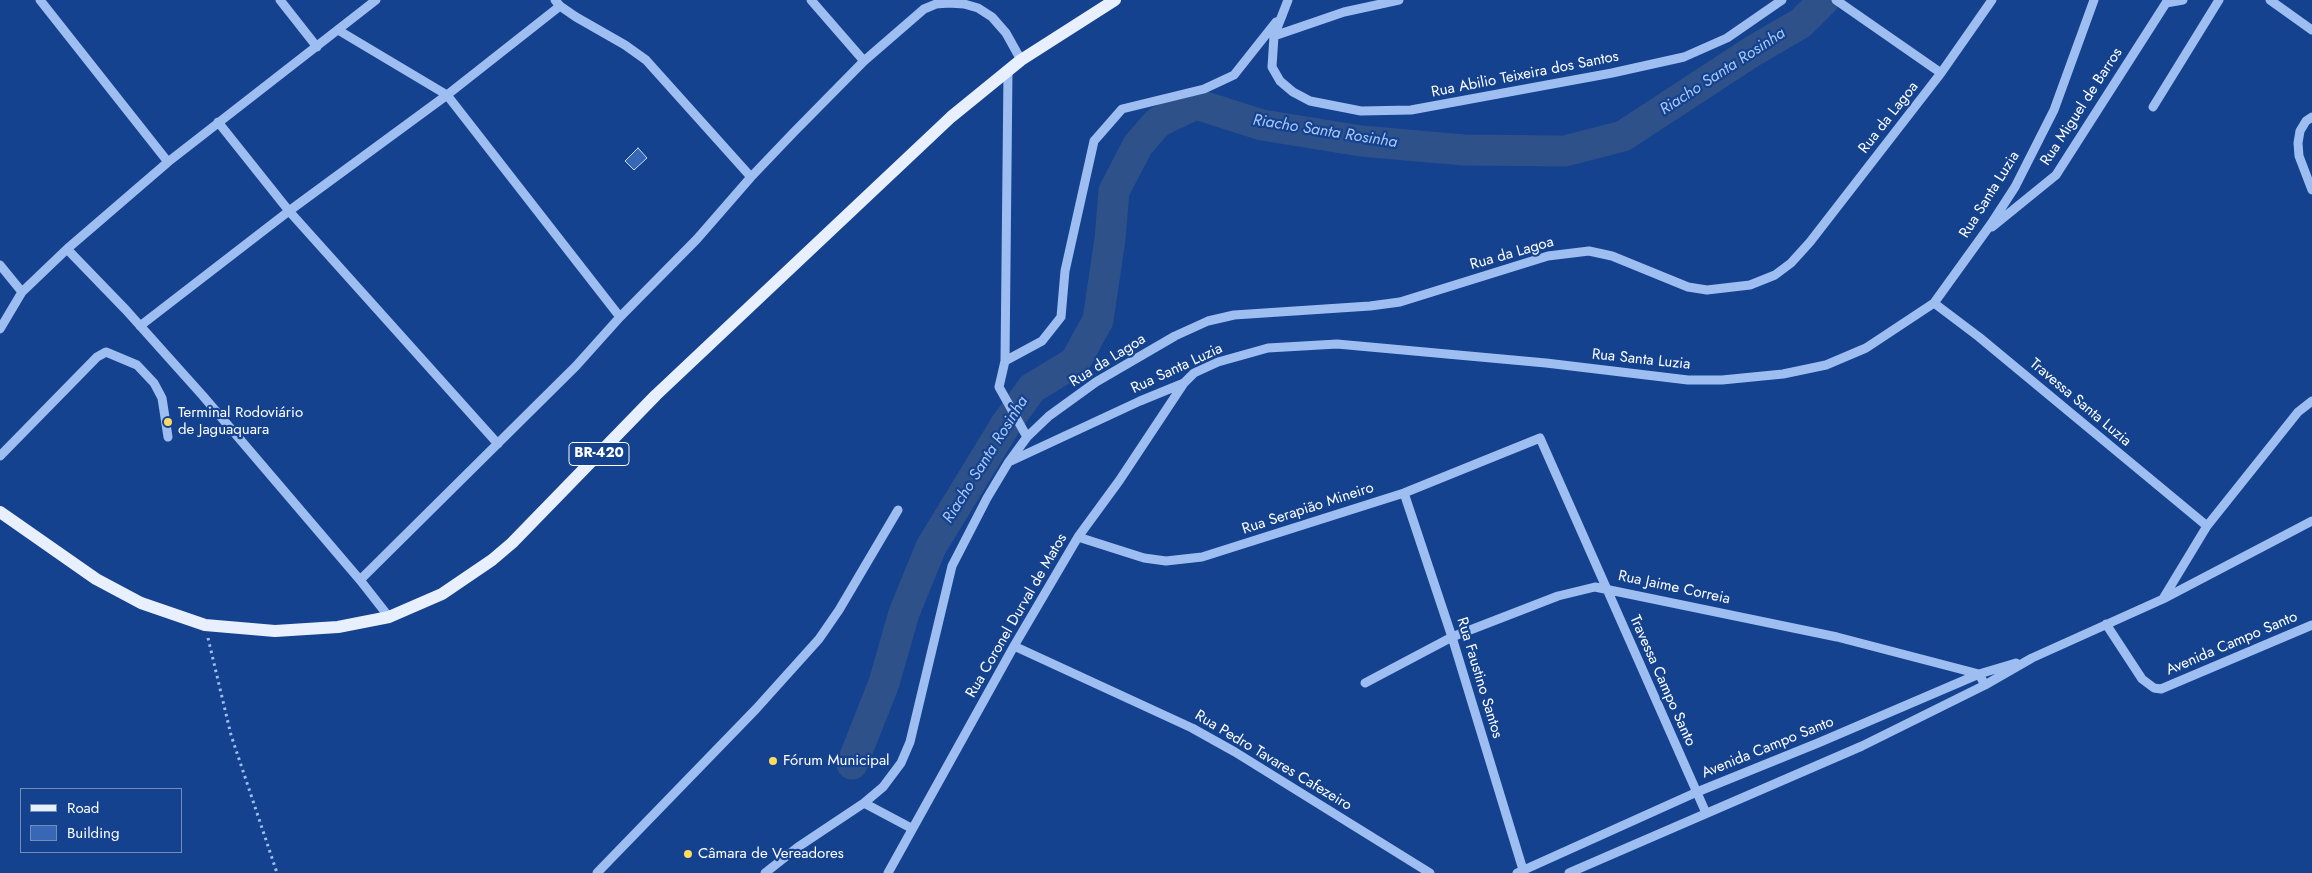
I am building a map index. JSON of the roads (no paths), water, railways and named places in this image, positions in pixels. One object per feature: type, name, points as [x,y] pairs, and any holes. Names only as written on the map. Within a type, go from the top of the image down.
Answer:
[{"type":"main road","name":"BR-420","points":[[0,512],[96,579],[141,603],[205,625],[275,632],[307,631],[338,627],[388,617],[442,594],[492,560],[512,543],[656,395],[951,117],[1021,60],[1115,0]]},
{"type":"street","points":[[40,0],[168,162]]},
{"type":"street","points":[[280,0],[317,47]]},
{"type":"street","points":[[0,329],[22,292],[67,249],[168,162],[376,0]]},
{"type":"street","points":[[811,0],[864,61]]},
{"type":"street","points":[[1274,36],[1288,0]]},
{"type":"street","points":[[1274,36],[1344,12],[1399,0]]},
{"type":"street","name":"Rua Abilio Teixeira dos Santos","points":[[1274,36],[1272,67],[1280,81],[1293,92],[1310,101],[1361,111],[1411,110],[1612,73],[1684,57],[1727,38],[1782,0]]},
{"type":"street","points":[[1836,0],[1941,74]]},
{"type":"street","name":"Rua da Lagoa","points":[[765,873],[798,847],[864,803],[883,787],[904,756],[910,742],[952,566],[982,506],[1008,462],[1027,437],[1049,416],[1096,382],[1175,336],[1208,321],[1234,314],[1370,306],[1400,302],[1548,256],[1589,251],[1612,256],[1688,286],[1707,290],[1750,286],[1775,275],[1791,262],[1810,242],[1941,74],[1992,0]]},
{"type":"street","name":"Rua Santa Luzia","points":[[1008,462],[1140,401],[1184,383],[1194,373],[1218,362],[1268,348],[1337,344],[1546,363],[1688,380],[1722,380],[1783,374],[1826,364],[1866,348],[1934,304],[1984,233],[2014,187],[2054,110],[2094,0]]},
{"type":"street","name":"Rua Miguel de Barros","points":[[1984,233],[2056,174],[2167,1],[2183,0]]},
{"type":"street","points":[[2153,107],[2220,0]]},
{"type":"street","points":[[2270,0],[2312,30]]},
{"type":"street","points":[[140,326],[289,211],[447,95],[558,3],[646,60],[751,177]]},
{"type":"street","points":[[360,580],[576,366],[620,317],[697,239],[751,177],[864,61],[924,9],[936,4],[949,3],[964,4],[978,8],[992,17],[1006,32],[1021,60]]},
{"type":"street","points":[[1006,361],[1042,341],[1061,316],[1065,271],[1094,141],[1122,109],[1204,89],[1234,75],[1280,17]]},
{"type":"street","points":[[338,30],[447,95],[620,317]]},
{"type":"street","points":[[1008,71],[1006,361],[999,387],[1027,437]]},
{"type":"street","points":[[2309,119],[2300,131],[2299,156],[2312,190]]},
{"type":"street","points":[[218,122],[289,211],[498,444]]},
{"type":"street","points":[[67,249],[204,396],[360,580],[388,617]]},
{"type":"street","points":[[0,265],[22,292]]},
{"type":"street","name":"Travessa Santa Luzia","points":[[1934,304],[1979,337],[2207,526]]},
{"type":"street","points":[[0,456],[97,357],[106,352],[136,365],[154,383],[162,398],[168,437]]},
{"type":"street","name":"Rua Coronel Durval de Matos","points":[[888,873],[911,828],[1078,537],[1119,482],[1184,383]]},
{"type":"street","points":[[2163,599],[2207,526],[2298,412],[2312,401]]},
{"type":"street","name":"Rua Serapião Mineiro","points":[[1078,537],[1144,558],[1166,560],[1202,557],[1404,493],[1540,438]]},
{"type":"street","name":"Travessa Campo Santo","points":[[1540,438],[1706,813]]},
{"type":"street","name":"Rua Faustino Santos","points":[[1404,493],[1452,637],[1522,872]]},
{"type":"street","points":[[597,873],[756,709],[819,639],[839,610],[898,510]]},
{"type":"street","name":"Avenida Campo Santo","points":[[1569,873],[1862,746],[1985,685],[2032,658],[2163,599],[2312,521]]},
{"type":"street","name":"Rua Jaime Correia","points":[[1365,683],[1452,637],[1558,596],[1582,589],[1606,587],[1837,637],[1979,674]]},
{"type":"street","name":"Avenida Campo Santo","points":[[2106,624],[2142,679],[2154,688],[2161,689],[2312,625]]},
{"type":"street","name":"Rua Pedro Tavares Cafezeiro","points":[[1014,646],[1201,733],[1235,752],[1430,873]]},
{"type":"street","name":"Avenida Campo Santo","points":[[1522,872],[1697,792],[1818,743],[1979,674],[2032,658]]},
{"type":"street","points":[[1979,674],[1985,685]]},
{"type":"street","points":[[864,803],[911,828]]},
{"type":"waterway","name":"Riacho Santa Rosinha","points":[[852,764],[884,683],[904,613],[931,547],[1006,424],[1032,388],[1075,362],[1098,320],[1110,239],[1114,191],[1138,145],[1158,122],[1196,104],[1262,125],[1361,141],[1464,150],[1565,151],[1623,136],[1753,51],[1801,23],[1824,0]]},
{"type":"place","name":"Terminal Rodoviário de Jaguaquara","points":[[168,422]]},
{"type":"place","name":"Fórum Municipal","points":[[773,761]]},
{"type":"place","name":"Câmara de Vereadores","points":[[688,854]]}]
